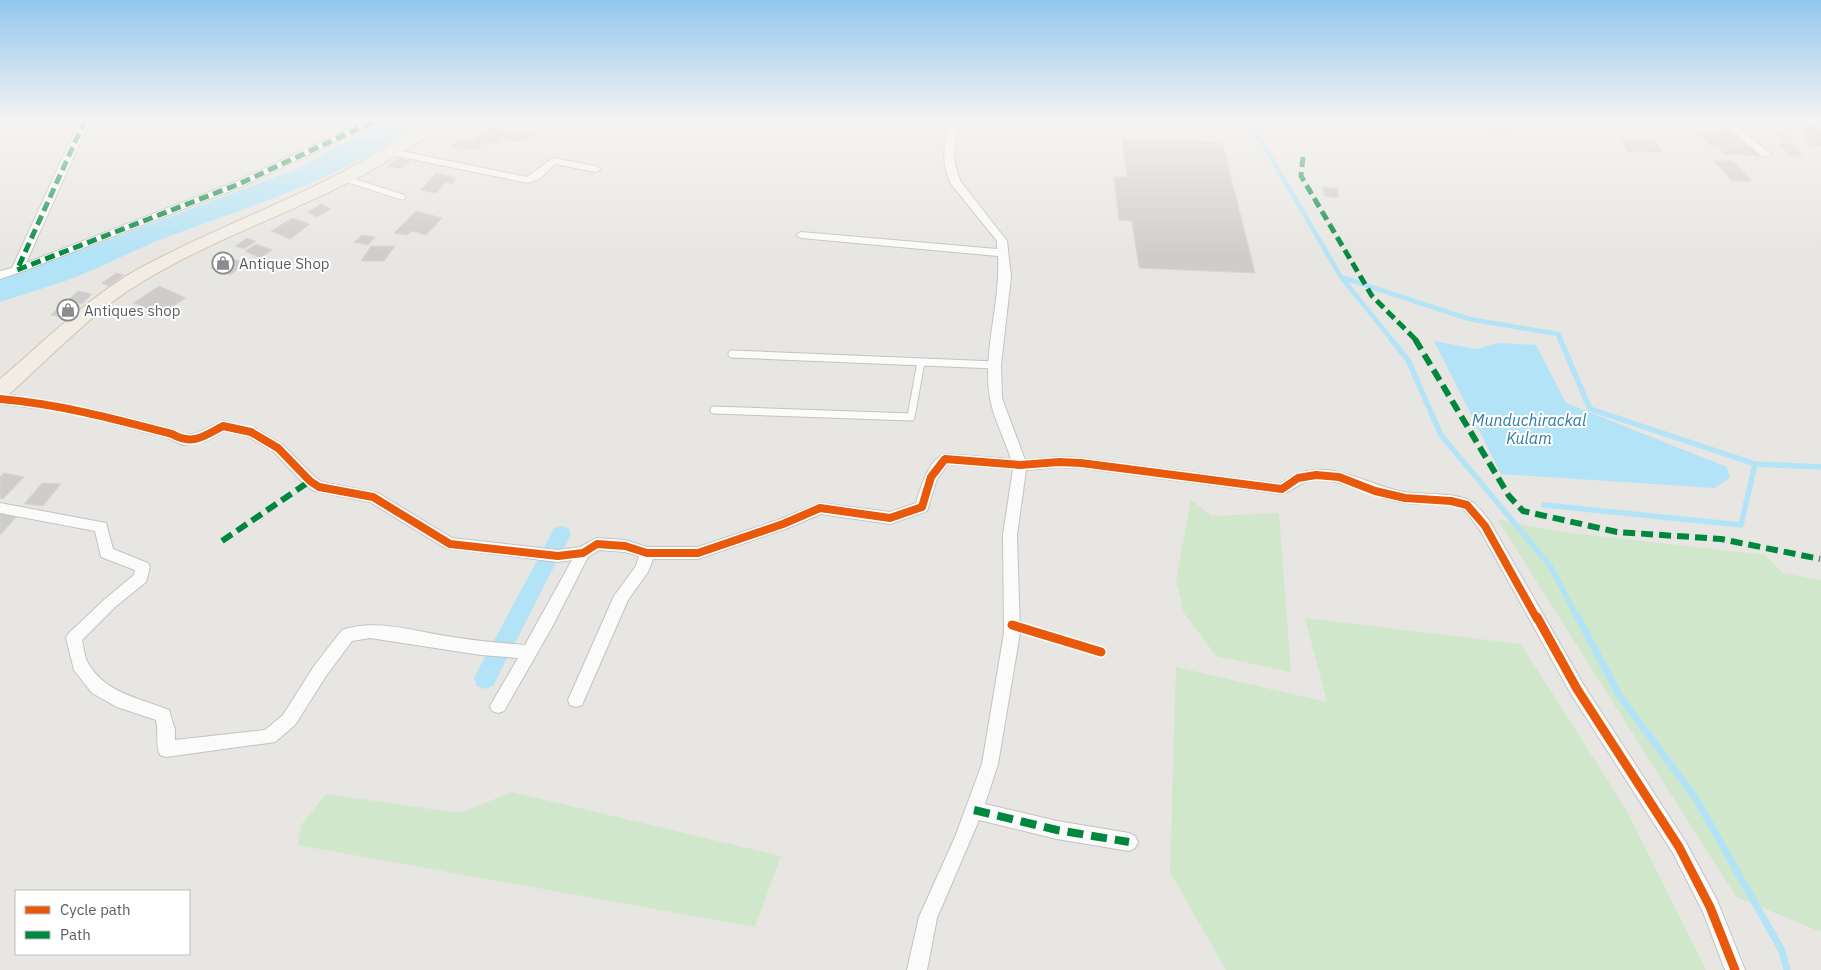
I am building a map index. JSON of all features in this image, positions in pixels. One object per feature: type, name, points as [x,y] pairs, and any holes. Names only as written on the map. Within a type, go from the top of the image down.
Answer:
[{"type":"main road","points":[[0,391],[94,308],[148,271],[236,228],[346,179],[369,165]]},
{"type":"street","points":[[17,270],[64,165]]},
{"type":"street","points":[[0,275],[239,184],[279,165]]},
{"type":"street","points":[[456,165],[528,180],[548,165]]},
{"type":"street","points":[[579,165],[596,168]]},
{"type":"street","points":[[917,970],[928,917],[964,840],[990,764],[1012,633],[1010,535],[1020,465],[996,398],[995,365],[1005,277],[1002,241],[999,234],[956,183],[950,172],[950,165]]},
{"type":"street","points":[[801,235],[1003,253]]},
{"type":"street","points":[[0,399],[72,408],[172,434],[183,440],[201,438],[223,426],[251,432],[278,448],[310,481],[320,487],[373,497],[450,544],[552,555],[583,553],[597,544],[625,546],[647,553],[698,553],[783,524],[820,508],[890,518],[922,507],[931,477],[945,459],[1020,465],[1059,462],[1081,463],[1282,489],[1298,478],[1316,475],[1339,477],[1375,491],[1405,498],[1451,501],[1467,505],[1485,526],[1577,689],[1678,847],[1710,907],[1735,970]]},
{"type":"street","points":[[0,508],[101,528],[106,553],[143,567],[140,578],[110,603],[74,638],[80,665],[98,688],[123,702],[163,715],[167,730],[166,749],[269,737],[289,720],[320,671],[347,635],[370,631],[481,648],[529,652]]},
{"type":"street","points":[[498,706],[546,624],[583,553]]},
{"type":"street","points":[[576,700],[622,596],[643,568],[647,553]]},
{"type":"street","points":[[974,810],[1057,830],[1129,842]]},
{"type":"lane","points":[[346,179],[402,197]]},
{"type":"lane","points":[[732,354],[995,365]]},
{"type":"lane","points":[[714,410],[911,418],[921,362]]},
{"type":"green space","points":[[1191,500],[1212,516],[1279,513],[1291,672],[1216,656],[1184,613],[1176,580]]},
{"type":"green space","points":[[1497,519],[1555,531],[1765,555],[1783,573],[1821,580],[1821,932],[1736,897]]},
{"type":"green space","points":[[1305,618],[1521,644],[1626,809],[1706,970],[1226,970],[1170,872],[1176,667],[1327,702]]},
{"type":"green space","points":[[512,792],[781,856],[755,927],[297,845],[302,824],[326,794],[460,813]]},
{"type":"water","points":[[304,165],[348,165],[300,188],[159,240],[73,278],[0,302],[0,280]]},
{"type":"water","name":"Munduchirackal Kulam","points":[[1434,341],[1476,349],[1499,343],[1536,345],[1566,403],[1727,467],[1730,478],[1714,488],[1501,474]]},
{"type":"building","points":[[402,165],[405,166],[400,169],[388,166]]},
{"type":"building","points":[[1125,165],[1228,165],[1255,273],[1139,268],[1132,221],[1119,220],[1114,177],[1127,177]]},
{"type":"building","points":[[1718,165],[1737,165],[1752,181],[1732,181]]},
{"type":"building","points":[[436,173],[456,178],[452,184],[446,182],[436,193],[421,190]]},
{"type":"building","points":[[1323,187],[1338,189],[1338,198],[1324,196]]},
{"type":"building","points":[[321,204],[331,209],[317,217],[307,212]]},
{"type":"building","points":[[416,211],[442,218],[426,235],[412,231],[407,235],[394,233]]},
{"type":"building","points":[[292,218],[310,224],[290,239],[271,231]]},
{"type":"building","points":[[362,235],[375,237],[368,245],[354,242]]},
{"type":"building","points":[[247,238],[256,241],[244,249],[235,246]]},
{"type":"building","points":[[256,244],[272,250],[260,258],[245,251]]},
{"type":"building","points":[[371,246],[395,246],[384,261],[361,261]]},
{"type":"building","points":[[227,257],[246,263],[230,275],[210,268]]},
{"type":"building","points":[[116,273],[124,275],[109,286],[102,283]]},
{"type":"building","points":[[159,286],[186,298],[161,314],[133,303]]},
{"type":"building","points":[[78,291],[92,294],[82,304],[67,301]]},
{"type":"building","points":[[63,303],[80,306],[67,318],[51,315]]},
{"type":"building","points":[[4,473],[24,477],[3,499],[0,498],[0,477]]},
{"type":"building","points":[[42,483],[61,484],[43,506],[24,504]]},
{"type":"building","points":[[0,512],[17,516],[1,534],[0,534]]},
{"type":"waterway","points":[[1276,165],[1341,277]]},
{"type":"waterway","points":[[1341,277],[1469,319],[1558,334],[1561,340]]},
{"type":"waterway","points":[[1341,277],[1392,340]]},
{"type":"waterway","points":[[1391,339],[1408,360],[1441,435],[1551,567],[1578,619]]},
{"type":"waterway","points":[[1560,339],[1590,409],[1755,464]]},
{"type":"waterway","points":[[1544,505],[1741,525],[1755,464]]},
{"type":"waterway","points":[[1755,464],[1821,467]]},
{"type":"waterway","points":[[554,548],[561,534]]},
{"type":"waterway","points":[[485,679],[546,563]]},
{"type":"waterway","points":[[1578,617],[1619,695],[1695,797],[1782,951],[1787,970]]},
{"type":"marked path","points":[[64,165],[17,270],[239,184],[279,165]]},
{"type":"marked path","points":[[1302,165],[1301,176],[1372,296],[1419,343],[1509,496],[1523,511],[1617,532],[1721,539],[1820,559]]},
{"type":"marked path","points":[[222,541],[310,481]]},
{"type":"marked path","points":[[974,810],[1057,830],[1129,842]]},
{"type":"cycle path","points":[[0,399],[44,404],[87,412],[172,434],[183,440],[201,438],[223,426],[251,432],[278,448],[310,481],[319,487],[373,497],[450,544],[558,556],[583,553],[597,544],[625,546],[647,553],[698,553],[783,524],[820,508],[890,518],[922,507],[931,477],[945,459],[1020,465],[1059,462],[1081,463],[1282,489],[1298,478],[1316,475],[1339,477],[1375,491],[1405,498],[1451,501],[1467,505],[1485,526],[1577,689],[1679,847],[1710,907],[1735,970]]},
{"type":"cycle path","points":[[1012,625],[1101,652]]},
{"type":"place","name":"Antique Shop","points":[[223,263]]},
{"type":"place","name":"Antiques shop","points":[[68,310]]}]
